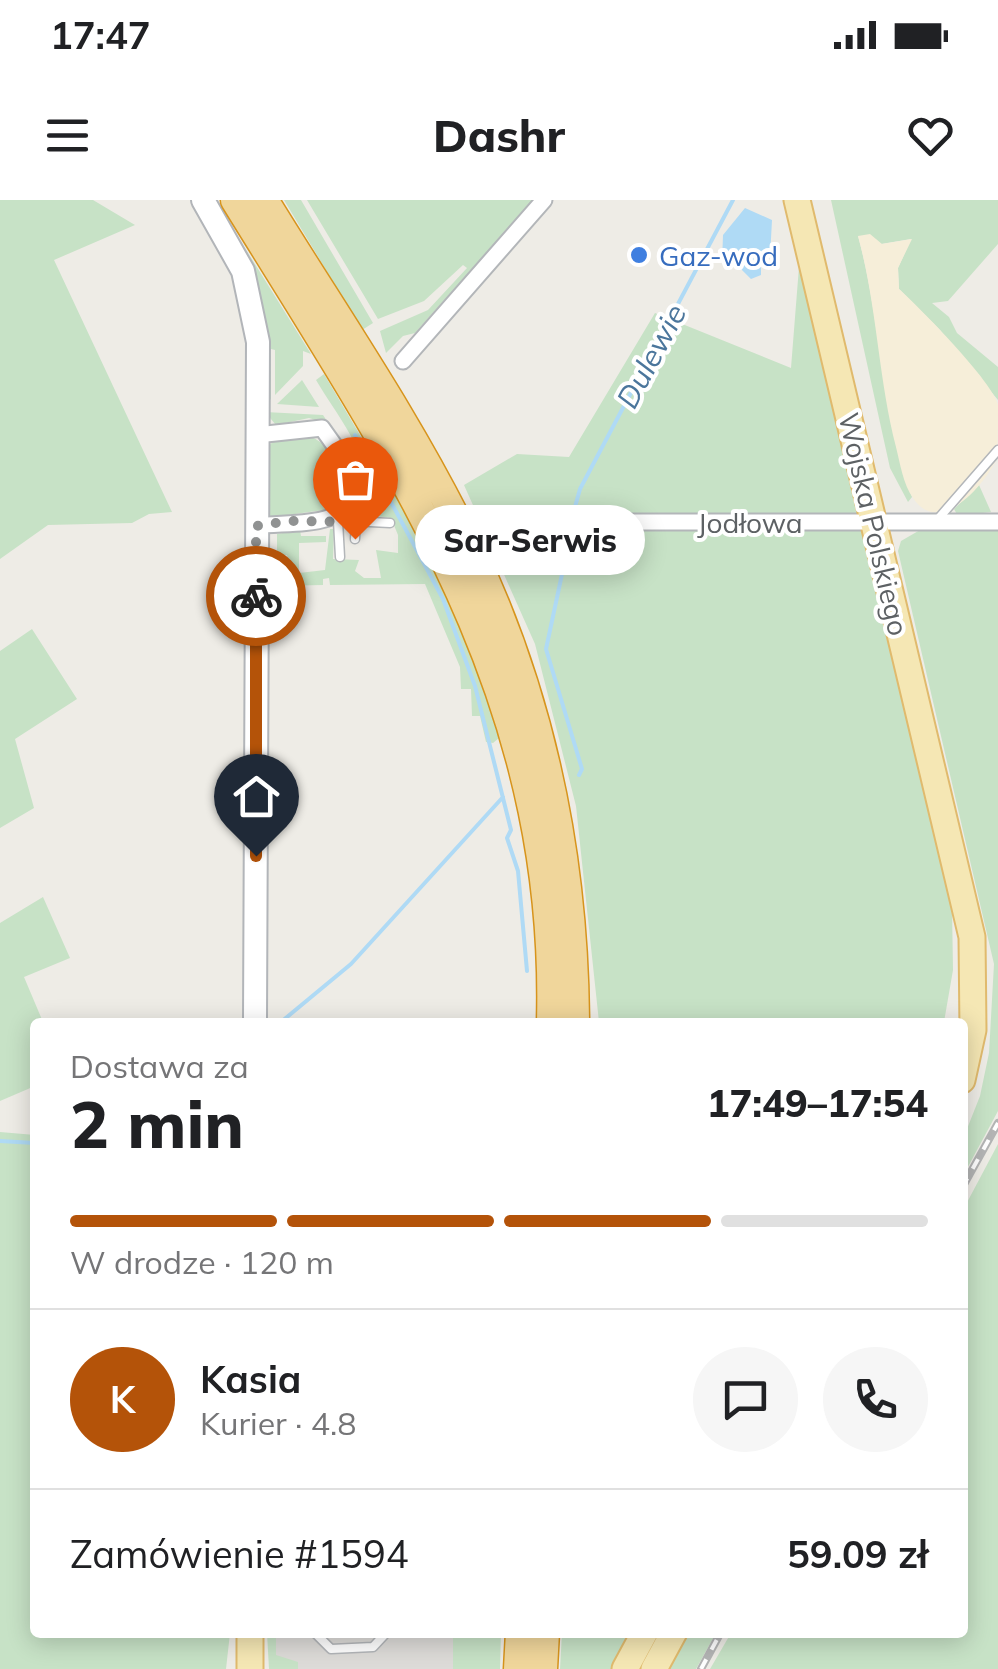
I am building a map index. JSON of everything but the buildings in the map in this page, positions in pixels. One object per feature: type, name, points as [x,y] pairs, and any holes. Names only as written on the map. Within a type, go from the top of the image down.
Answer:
[{"type":"highway","points":[[234,200],[400,470],[454,570],[482,638],[515,738],[536,834],[548,936],[550,1018]]},
{"type":"highway","points":[[264,200],[421,456],[489,588],[517,661],[548,767],[565,858],[573,937],[575,1018]]},
{"type":"highway","points":[[573,937],[589,1018]]},
{"type":"highway","points":[[518,1669],[520,1638]]},
{"type":"highway","points":[[544,1669],[545,1638]]},
{"type":"main road","name":"Wojska Polskiego","points":[[798,200],[951,848],[975,968],[968,1050]]},
{"type":"main road","name":"Wojska Polskiego","points":[[951,848],[961,941],[957,1018]]},
{"type":"main road","points":[[250,1638],[250,1669]]},
{"type":"main road","points":[[625,1669],[642,1638]]},
{"type":"main road","points":[[654,1669],[671,1638]]},
{"type":"street","points":[[202,200],[236,255],[252,300],[258,342],[255,1018]]},
{"type":"street","points":[[402,360],[544,200]]},
{"type":"street","points":[[256,526],[332,520],[346,509],[356,488],[330,436],[314,426],[257,434]]},
{"type":"street","name":"Jodłowa","points":[[502,522],[998,522]]},
{"type":"lane","points":[[935,522],[958,501],[998,450]]},
{"type":"lane","points":[[340,557],[332,520],[390,524]]},
{"type":"lane","points":[[355,539],[356,522]]},
{"type":"lane","points":[[367,536],[368,522]]},
{"type":"lane","points":[[320,1638],[330,1648],[368,1648],[384,1638]]},
{"type":"lane","points":[[382,1642],[394,1648]]},
{"type":"shaded area","points":[[276,1638],[461,1638],[461,1669],[276,1669]]},
{"type":"green space","points":[[0,200],[93,200],[135,225],[54,260],[172,512],[149,514],[132,523],[48,525],[0,559]]},
{"type":"green space","points":[[215,200],[311,354],[303,351],[303,366],[275,395],[275,350],[271,349],[271,399],[265,404]]},
{"type":"green space","points":[[284,200],[301,200],[373,323],[362,330]]},
{"type":"green space","points":[[307,200],[533,200],[415,333],[403,336],[386,353],[380,331],[428,310],[467,268],[463,265],[424,301],[378,319]]},
{"type":"green space","points":[[831,200],[998,200],[998,244],[948,301],[932,303],[949,317],[957,333],[998,367],[998,400],[940,330],[899,289],[898,268],[911,239],[881,244],[858,236],[893,433],[912,497],[908,502],[890,468]]},
{"type":"green space","points":[[802,229],[952,908],[953,970],[945,1018],[599,1018],[576,806],[535,644],[464,485],[517,454],[569,457],[655,313],[791,368]]},
{"type":"green space","points":[[324,374],[413,525],[467,636],[499,738],[493,743],[486,742],[480,716],[472,716],[471,689],[461,689],[460,667],[425,584],[330,585],[329,578],[323,579],[323,585],[277,586],[277,561],[288,560],[287,555],[277,556],[277,534],[300,530],[301,536],[326,536],[326,542],[299,543],[299,573],[325,570],[330,529],[334,529],[333,559],[359,560],[355,571],[364,578],[381,578],[376,550],[398,553],[398,535],[391,518],[362,514],[367,496],[363,462],[316,380]]},
{"type":"green space","points":[[302,380],[319,407],[277,404],[299,383]]},
{"type":"green space","points":[[265,412],[323,415],[329,424],[309,418],[276,425]]},
{"type":"green space","points":[[303,435],[319,442],[333,455],[345,491],[331,509],[266,518],[266,448],[274,441]]},
{"type":"green space","points":[[979,485],[991,512],[958,516],[954,509]]},
{"type":"green space","points":[[920,530],[998,530],[998,1111],[968,1167],[968,1126],[980,1096],[989,1053],[994,964],[898,551],[901,541]]},
{"type":"green space","points":[[32,629],[77,699],[15,739],[34,808],[0,828],[0,651]]},
{"type":"green space","points":[[43,897],[70,958],[24,977],[41,1018],[30,1018],[30,1088],[0,1101],[0,923]]},
{"type":"green space","points":[[0,1132],[30,1135],[30,1638],[229,1638],[226,1669],[0,1669]]},
{"type":"green space","points":[[998,1144],[998,1669],[710,1669],[728,1638],[968,1638],[968,1201]]},
{"type":"green space","points":[[267,1638],[276,1638],[276,1655],[298,1662],[298,1669],[269,1669]]},
{"type":"green space","points":[[453,1638],[501,1638],[500,1669],[453,1669]]},
{"type":"green space","points":[[562,1638],[631,1638],[614,1669],[560,1669]]},
{"type":"green space","points":[[686,1638],[713,1638],[696,1669],[668,1669]]},
{"type":"sand","points":[[870,234],[882,244],[912,239],[898,268],[899,289],[970,363],[998,405],[997,458],[972,493],[948,510],[924,509],[913,498],[902,473],[858,236]]},
{"type":"water","points":[[745,208],[772,220],[770,258],[761,266],[761,275],[751,279],[741,269],[722,263],[723,235]]},
{"type":"waterway","name":"Dulewie","points":[[573,514],[580,489],[733,200]]},
{"type":"waterway","points":[[355,435],[443,599],[475,686],[511,830],[507,838],[518,871],[527,971]]},
{"type":"waterway","name":"Dulewie","points":[[571,532],[546,649],[582,769],[579,775]]},
{"type":"waterway","name":"Dulewie","points":[[286,1018],[351,964],[503,797]]},
{"type":"waterway","name":"Dulewie","points":[[0,1141],[30,1143]]},
{"type":"railway","points":[[968,1177],[998,1123]]},
{"type":"railway","points":[[701,1669],[718,1638]]},
{"type":"way so far","points":[[256,596],[256,526],[288,521],[356,522],[355,539]]},
{"type":"place","name":"Gaz-wod","points":[[639,255]]},
{"type":"place","name":"Sar-Serwis","points":[[355,539]]},
{"type":"route","points":[[256,596],[256,856]]}]
